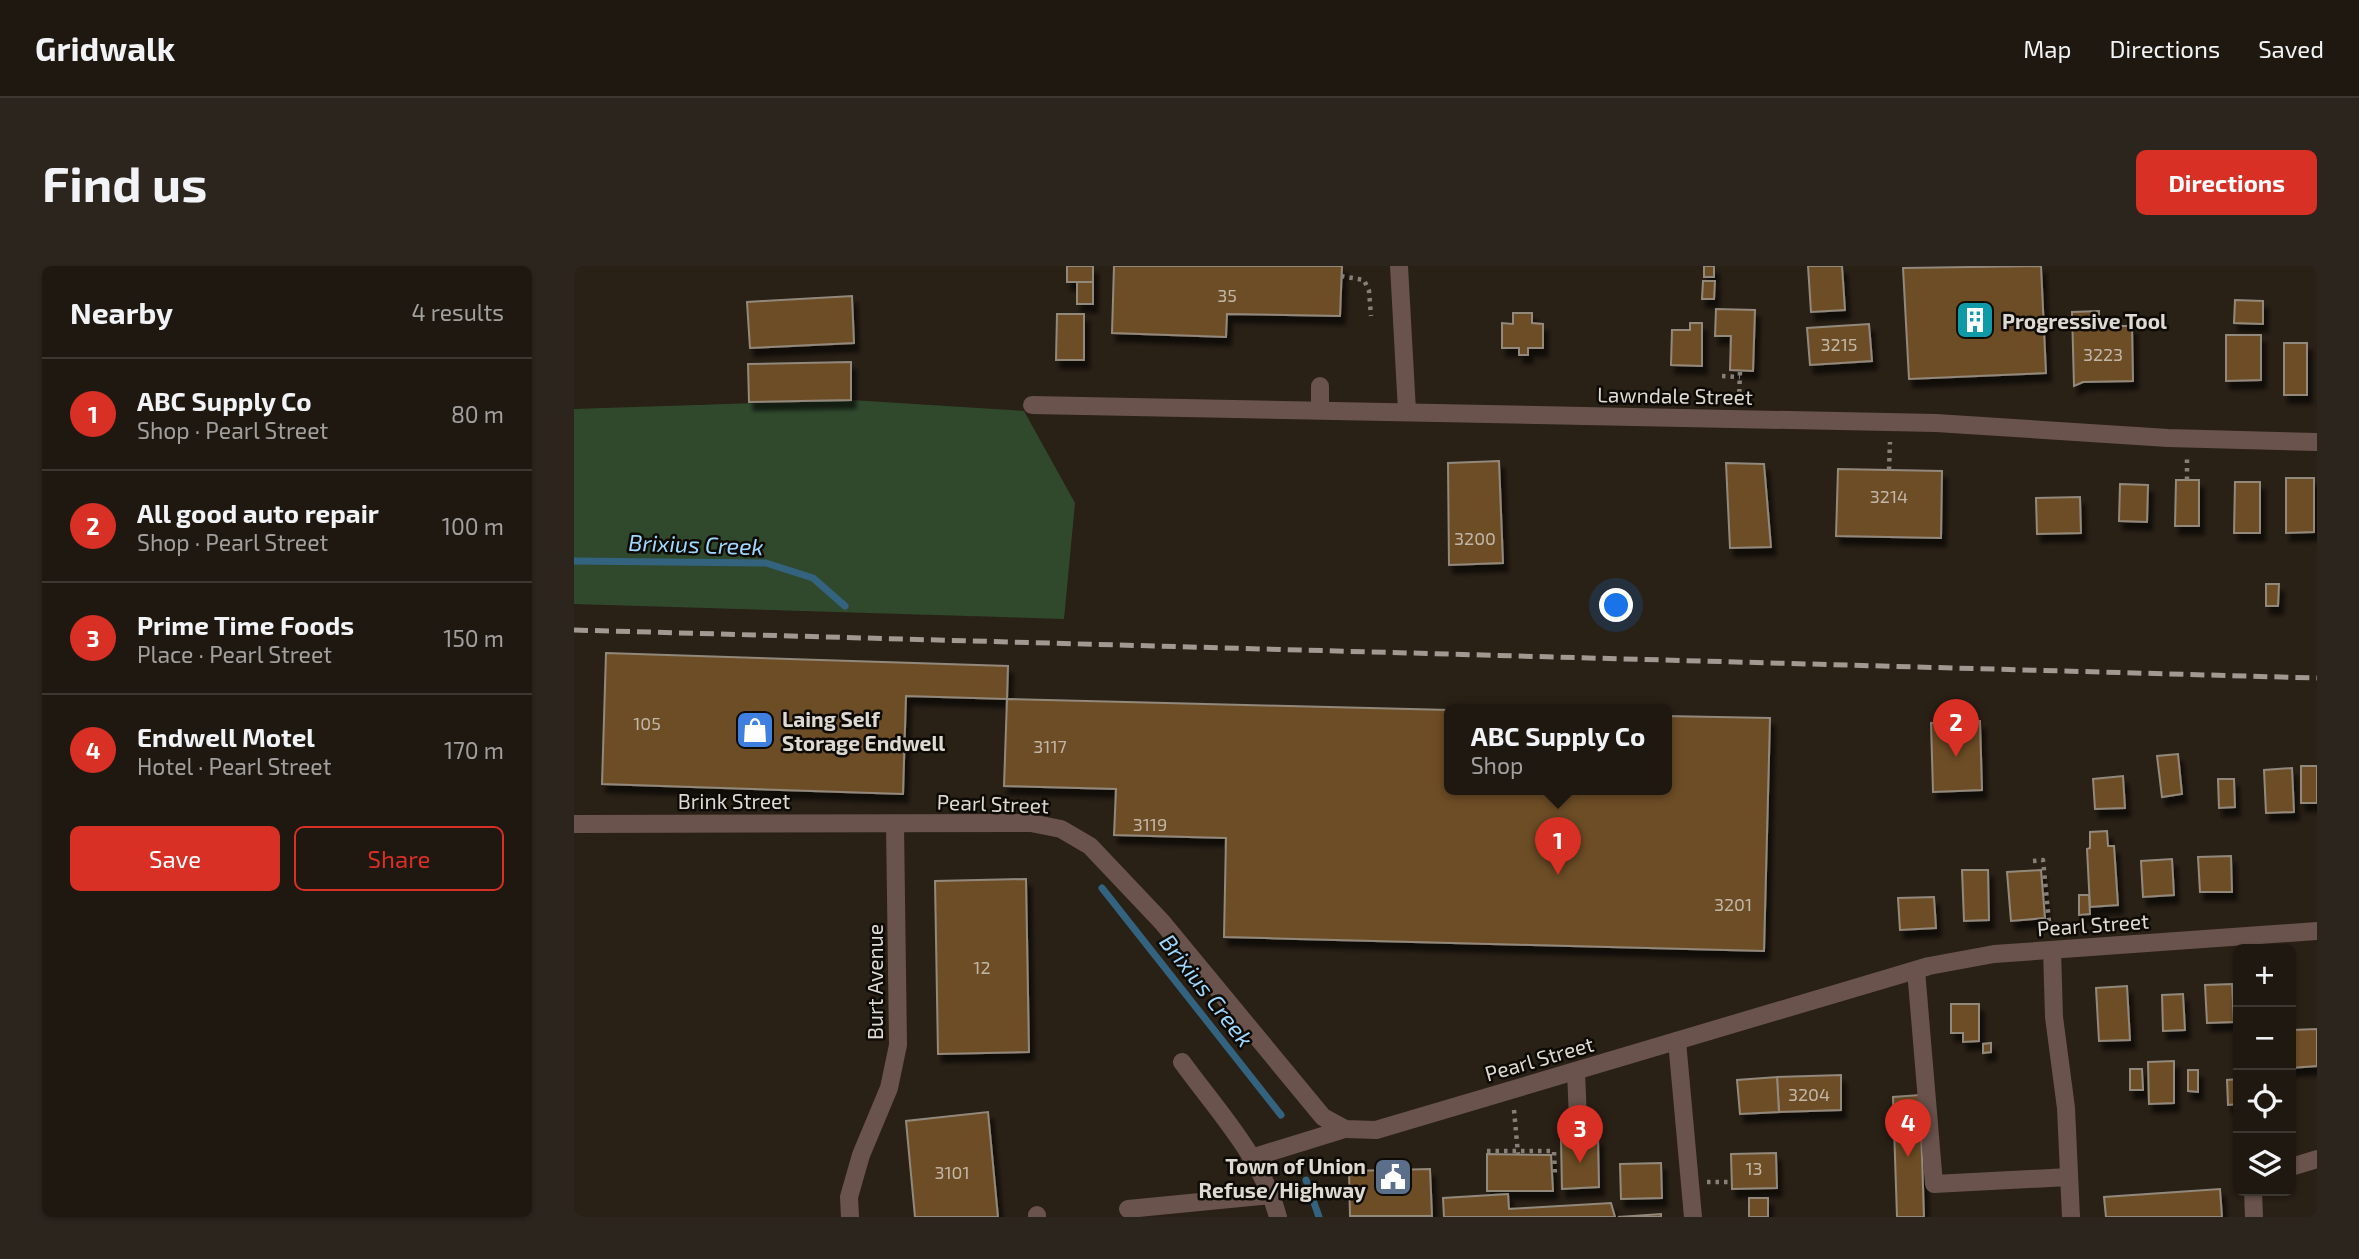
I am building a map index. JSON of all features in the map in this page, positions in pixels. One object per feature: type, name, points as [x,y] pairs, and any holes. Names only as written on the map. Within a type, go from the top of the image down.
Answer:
[{"type":"street","points":[[1399,266],[1406,411]]},
{"type":"street","points":[[1320,386],[1320,410]]},
{"type":"street","name":"Lawndale Street","points":[[1032,405],[1936,423],[2168,438],[2317,442]]},
{"type":"street","name":"Pearl Street","points":[[895,824],[1031,823],[1061,829],[1090,846],[1162,922],[1323,1117],[1345,1129],[1376,1130],[1916,970],[1994,954],[2317,931]]},
{"type":"street","name":"Brink Street","points":[[574,824],[895,824]]},
{"type":"street","name":"Burt Avenue","points":[[850,1217],[849,1197],[861,1155],[889,1088],[898,1045],[895,824]]},
{"type":"street","points":[[2052,950],[2054,1017],[2066,1108],[2071,1217]]},
{"type":"street","points":[[1916,970],[1934,1185],[2069,1177]]},
{"type":"street","points":[[1677,1041],[1693,1217]]},
{"type":"street","points":[[1182,1062],[1251,1158],[1272,1195],[1278,1217]]},
{"type":"street","points":[[1576,1071],[1578,1119]]},
{"type":"street","points":[[1251,1158],[1345,1129]]},
{"type":"street","points":[[2296,1165],[2317,1159]]},
{"type":"street","points":[[1128,1209],[1272,1195]]},
{"type":"street","points":[[2253,1196],[2254,1217]]},
{"type":"path","points":[[1342,276],[1364,280],[1369,291],[1371,316]]},
{"type":"path","points":[[1738,419],[1740,370]]},
{"type":"path","points":[[1722,376],[1740,377]]},
{"type":"path","points":[[1889,470],[1890,442]]},
{"type":"path","points":[[2187,456],[2187,480]]},
{"type":"path","points":[[2033,861],[2043,860],[2052,950]]},
{"type":"path","points":[[1512,1090],[1517,1152]]},
{"type":"path","points":[[1486,1151],[1554,1151],[1555,1175],[1552,1175]]},
{"type":"green space","points":[[851,400],[1024,411],[1075,503],[1064,619],[574,604],[574,409]]},
{"type":"building","points":[[1067,266],[1093,266],[1093,282],[1067,282]]},
{"type":"building","points":[[1114,266],[1342,266],[1340,316],[1227,314],[1226,337],[1112,333]]},
{"type":"building","points":[[1704,266],[1714,266],[1714,277],[1704,277]]},
{"type":"building","points":[[1808,266],[1842,266],[1845,310],[1811,312]]},
{"type":"building","name":"Progressive Tool","points":[[2041,266],[2046,373],[1909,379],[1903,268]]},
{"type":"building","points":[[1703,281],[1715,281],[1714,299],[1702,299]]},
{"type":"building","points":[[1077,282],[1093,282],[1093,304],[1077,304]]},
{"type":"building","points":[[852,296],[854,343],[750,348],[747,302]]},
{"type":"building","points":[[2235,300],[2263,301],[2263,324],[2234,323]]},
{"type":"building","points":[[1716,309],[1755,310],[1753,371],[1730,370],[1731,336],[1715,336]]},
{"type":"building","points":[[2099,311],[2099,326],[2132,326],[2133,381],[2083,382],[2074,386],[2072,312]]},
{"type":"building","points":[[1513,313],[1532,313],[1532,323],[1543,324],[1543,348],[1528,348],[1528,355],[1519,355],[1519,348],[1502,348],[1502,323],[1513,324]]},
{"type":"building","points":[[1057,314],[1084,314],[1084,360],[1056,360]]},
{"type":"building","points":[[1690,323],[1702,323],[1702,366],[1671,365],[1672,330],[1690,330]]},
{"type":"building","points":[[1869,324],[1872,361],[1810,365],[1807,328]]},
{"type":"building","points":[[2226,335],[2261,335],[2261,380],[2226,381]]},
{"type":"building","points":[[2284,343],[2307,343],[2307,395],[2284,395]]},
{"type":"building","points":[[851,362],[851,400],[749,402],[748,364]]},
{"type":"building","points":[[1499,461],[1503,563],[1449,565],[1448,463]]},
{"type":"building","points":[[1726,463],[1764,464],[1771,547],[1730,548]]},
{"type":"building","points":[[1838,469],[1942,471],[1941,538],[1836,536]]},
{"type":"building","points":[[2286,478],[2314,478],[2314,532],[2286,533]]},
{"type":"building","points":[[2176,480],[2199,480],[2199,526],[2175,526]]},
{"type":"building","points":[[2235,482],[2260,482],[2260,533],[2234,533]]},
{"type":"building","points":[[2120,484],[2148,485],[2147,522],[2119,521]]},
{"type":"building","points":[[2080,497],[2081,533],[2037,534],[2036,498]]},
{"type":"building","points":[[2266,584],[2279,584],[2278,606],[2266,606]]},
{"type":"building","points":[[606,653],[1008,666],[1007,699],[906,696],[903,794],[602,784]]},
{"type":"building","points":[[1007,699],[1444,710],[1444,795],[1672,795],[1672,716],[1770,718],[1764,951],[1224,937],[1226,838],[1114,835],[1116,789],[1004,786]]},
{"type":"building","points":[[1980,721],[1982,790],[1933,792],[1931,723]]},
{"type":"building","points":[[2178,754],[2182,794],[2162,797],[2157,756]]},
{"type":"building","points":[[2301,766],[2317,766],[2317,803],[2301,803]]},
{"type":"building","points":[[2292,768],[2294,812],[2266,813],[2264,770]]},
{"type":"building","points":[[2123,776],[2125,808],[2095,809],[2093,779]]},
{"type":"building","points":[[2218,779],[2234,779],[2235,807],[2219,808]]},
{"type":"building","points":[[2107,831],[2108,846],[2114,846],[2118,905],[2090,907],[2087,849],[2090,848],[2090,832]]},
{"type":"building","points":[[2231,856],[2232,892],[2200,892],[2198,857]]},
{"type":"building","points":[[2172,859],[2174,895],[2143,897],[2141,861]]},
{"type":"building","points":[[1962,870],[1988,870],[1989,920],[1964,921]]},
{"type":"building","points":[[2041,870],[2045,918],[2011,921],[2007,872]]},
{"type":"building","points":[[1026,879],[1029,1052],[938,1054],[935,881]]},
{"type":"building","points":[[2079,895],[2089,895],[2090,914],[2079,915]]},
{"type":"building","points":[[1934,897],[1936,928],[1900,930],[1898,898]]},
{"type":"building","points":[[2232,984],[2233,1022],[2207,1023],[2205,985]]},
{"type":"building","points":[[2127,986],[2130,1040],[2099,1041],[2096,988]]},
{"type":"building","points":[[2183,994],[2185,1030],[2163,1031],[2162,995]]},
{"type":"building","points":[[1951,1004],[1979,1004],[1979,1041],[1963,1042],[1963,1033],[1951,1033]]},
{"type":"building","points":[[2317,1029],[2317,1066],[2296,1068],[2296,1030]]},
{"type":"building","points":[[1991,1043],[1991,1052],[1983,1053],[1983,1044]]},
{"type":"building","points":[[2174,1061],[2174,1103],[2149,1104],[2148,1062]]},
{"type":"building","points":[[2130,1069],[2142,1069],[2143,1090],[2130,1090]]},
{"type":"building","points":[[2188,1070],[2198,1070],[2198,1092],[2188,1091]]},
{"type":"building","points":[[1841,1075],[1841,1110],[1779,1112],[1777,1077]]},
{"type":"building","points":[[1777,1077],[1779,1112],[1740,1114],[1737,1080]]},
{"type":"building","points":[[2233,1079],[2233,1104],[2228,1105],[2227,1080]]},
{"type":"building","points":[[1920,1095],[1924,1217],[1897,1217],[1893,1097]]},
{"type":"building","points":[[988,1112],[998,1217],[915,1217],[906,1121]]},
{"type":"building","points":[[1598,1138],[1599,1187],[1562,1189],[1561,1139]]},
{"type":"building","points":[[1776,1153],[1777,1188],[1732,1189],[1731,1154]]},
{"type":"building","points":[[1487,1154],[1551,1155],[1553,1191],[1487,1191]]},
{"type":"building","points":[[1661,1163],[1662,1198],[1621,1199],[1620,1164]]},
{"type":"building","points":[[1430,1169],[1432,1216],[1350,1216],[1349,1171]]},
{"type":"building","points":[[2220,1189],[2222,1217],[2106,1217],[2104,1197]]},
{"type":"building","points":[[1508,1194],[1509,1209],[1611,1203],[1615,1217],[1444,1217],[1443,1198]]},
{"type":"building","points":[[1749,1198],[1768,1198],[1768,1217],[1749,1217]]},
{"type":"building","points":[[1661,1214],[1661,1217],[1618,1217]]},
{"type":"waterway","name":"Brixius Creek","points":[[574,561],[766,563],[813,578],[845,606]]},
{"type":"waterway","name":"Brixius Creek","points":[[1102,888],[1281,1115]]},
{"type":"waterway","name":"Brixius Creek","points":[[1306,1180],[1319,1217]]},
{"type":"railway","points":[[574,630],[2317,678]]},
{"type":"place","name":"Progressive Tool","points":[[1975,320]]},
{"type":"place","name":"Laing Self Storage Endwell","points":[[755,730]]},
{"type":"place","name":"All good auto repair","points":[[1956,757]]},
{"type":"place","name":"ABC Supply Co","points":[[1558,875]]},
{"type":"place","name":"Endwell Motel","points":[[1908,1157]]},
{"type":"place","name":"Prime Time Foods","points":[[1580,1163]]},
{"type":"place","name":"Town of Union Refuse/Highway","points":[[1393,1177]]}]
